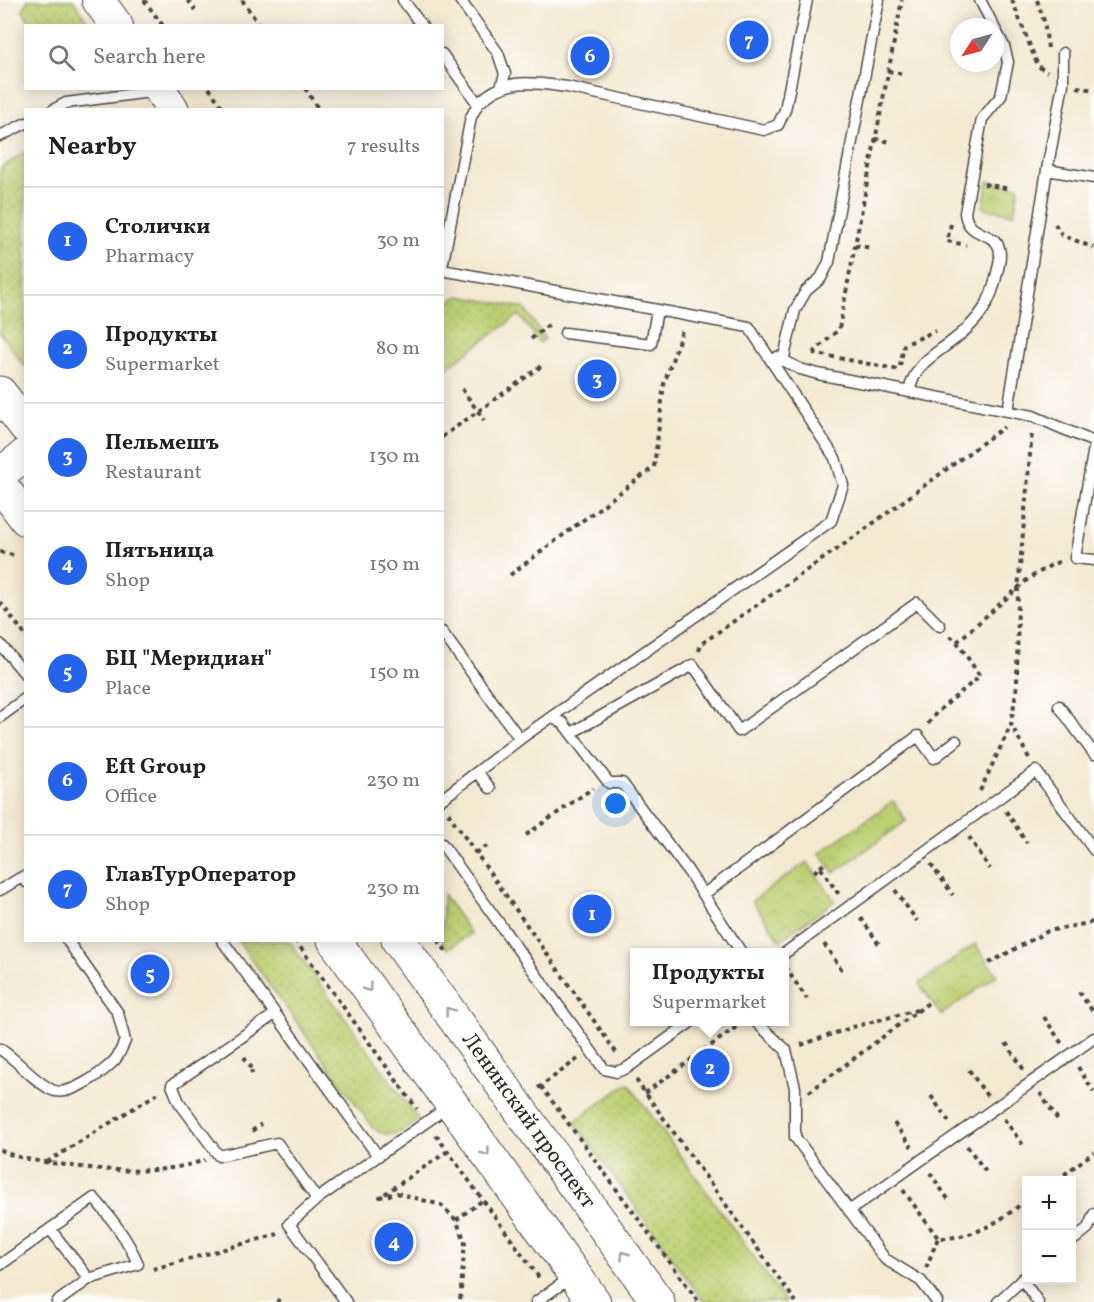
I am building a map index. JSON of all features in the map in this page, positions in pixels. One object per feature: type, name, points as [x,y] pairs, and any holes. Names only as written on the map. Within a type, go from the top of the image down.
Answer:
[{"type":"main road","points":[[99,0],[116,24]]},
{"type":"main road","points":[[0,393],[24,424]]},
{"type":"main road","points":[[0,474],[24,456]]},
{"type":"main road","points":[[0,484],[24,516]]},
{"type":"main road","points":[[335,942],[452,1104],[562,1284],[594,1302]]},
{"type":"main road","name":"Ленинский проспект","points":[[400,942],[529,1095],[658,1302]]},
{"type":"lane","points":[[403,0],[421,24]]},
{"type":"lane","points":[[460,0],[498,53],[505,74],[501,87]]},
{"type":"lane","points":[[444,258],[471,117],[478,104],[488,94],[501,87],[526,82],[567,87],[765,130],[778,125],[784,110],[807,0]]},
{"type":"lane","points":[[783,361],[795,310],[806,291],[821,278],[829,262],[879,0]]},
{"type":"lane","points":[[980,0],[989,18]]},
{"type":"lane","points":[[909,392],[915,373],[926,359],[957,337],[987,306],[993,293],[1000,255],[998,245],[992,238],[966,223],[964,213],[982,119],[1001,96],[1008,62],[1004,46]]},
{"type":"lane","points":[[1008,411],[1063,84],[1063,53]]},
{"type":"lane","points":[[444,57],[478,104]]},
{"type":"lane","points":[[57,108],[66,103],[164,96]]},
{"type":"lane","points":[[0,136],[24,124]]},
{"type":"lane","points":[[1047,170],[1094,178]]},
{"type":"lane","points":[[444,268],[749,327],[834,458],[843,485],[831,521],[520,739],[444,798]]},
{"type":"lane","points":[[565,333],[651,344],[657,310]]},
{"type":"lane","points":[[760,345],[783,361],[818,375],[1033,416],[1094,444],[1075,558],[1094,560]]},
{"type":"lane","points":[[572,733],[693,665],[739,731],[917,603],[940,626]]},
{"type":"lane","points":[[444,635],[520,739]]},
{"type":"lane","points":[[0,644],[24,673]]},
{"type":"lane","points":[[0,717],[24,699]]},
{"type":"lane","points":[[1059,706],[1094,754]]},
{"type":"lane","points":[[553,718],[563,723],[572,733],[609,783],[622,783],[704,894],[738,948]]},
{"type":"lane","points":[[704,894],[918,736],[934,758],[956,741]]},
{"type":"lane","points":[[789,950],[1036,771],[1094,850]]},
{"type":"lane","points":[[478,773],[490,788]]},
{"type":"lane","points":[[444,847],[604,1069],[616,1072],[627,1068],[685,1026]]},
{"type":"lane","points":[[0,890],[22,877],[24,880]]},
{"type":"lane","points":[[0,1049],[37,1080],[55,1091],[74,1089],[96,1076],[115,1060],[125,1041],[118,1012],[68,942]]},
{"type":"lane","points":[[223,942],[378,1156]]},
{"type":"lane","points":[[275,1014],[172,1085],[178,1102],[219,1156],[277,1143],[316,1198]]},
{"type":"lane","points":[[760,1026],[786,1050],[795,1088],[795,1137],[885,1259],[921,1281],[937,1302]]},
{"type":"lane","points":[[849,1211],[1094,1038]]},
{"type":"lane","points":[[346,1302],[289,1224],[316,1198],[452,1104]]},
{"type":"lane","points":[[0,1265],[94,1198],[133,1250],[138,1264],[89,1279],[57,1302]]},
{"type":"lane","points":[[1076,1236],[1088,1228],[1094,1214]]},
{"type":"lane","points":[[50,1228],[89,1279]]},
{"type":"lane","points":[[999,1302],[1022,1280]]},
{"type":"lane","points":[[536,1302],[562,1284]]},
{"type":"lane","points":[[1028,1284],[1038,1302]]},
{"type":"path","points":[[144,0],[162,24]]},
{"type":"path","points":[[188,0],[195,10]]},
{"type":"path","points":[[242,0],[259,24]]},
{"type":"path","points":[[902,0],[839,329],[813,353],[915,373]]},
{"type":"path","points":[[1012,0],[1038,66],[1063,84]]},
{"type":"path","points":[[1037,0],[1044,21],[1048,49],[1063,53]]},
{"type":"path","points":[[888,71],[904,74]]},
{"type":"path","points":[[210,90],[223,108]]},
{"type":"path","points":[[305,90],[318,108]]},
{"type":"path","points":[[875,139],[891,142]]},
{"type":"path","points":[[970,181],[1010,189]]},
{"type":"path","points":[[1050,217],[1062,235],[1094,248]]},
{"type":"path","points":[[855,245],[871,248]]},
{"type":"path","points":[[510,575],[654,467],[664,384],[687,316]]},
{"type":"path","points":[[444,435],[543,365]]},
{"type":"path","points":[[462,389],[484,420]]},
{"type":"path","points":[[693,665],[701,644],[860,533],[1021,414]]},
{"type":"path","points":[[990,869],[964,822],[1011,724],[1017,685],[1018,589],[1033,416]]},
{"type":"path","points":[[0,552],[16,556]]},
{"type":"path","points":[[957,642],[1028,579],[1053,564],[1075,558]]},
{"type":"path","points":[[0,602],[24,633]]},
{"type":"path","points":[[918,736],[936,713],[980,676],[957,642],[940,626]]},
{"type":"path","points":[[1011,724],[1036,771]]},
{"type":"path","points":[[526,835],[606,779]]},
{"type":"path","points":[[997,799],[1027,843]]},
{"type":"path","points":[[444,808],[627,1068],[796,1302]]},
{"type":"path","points":[[476,853],[490,844]]},
{"type":"path","points":[[923,852],[953,895]]},
{"type":"path","points":[[814,872],[826,863]]},
{"type":"path","points":[[820,867],[881,947]]},
{"type":"path","points":[[887,878],[917,921]]},
{"type":"path","points":[[989,963],[1048,931],[1094,922]]},
{"type":"path","points":[[815,931],[844,973]]},
{"type":"path","points":[[296,942],[419,1112]]},
{"type":"path","points":[[439,942],[446,951]]},
{"type":"path","points":[[789,973],[807,999]]},
{"type":"path","points":[[1079,992],[1094,1013]]},
{"type":"path","points":[[795,1104],[931,1001]]},
{"type":"path","points":[[786,1050],[853,1027],[920,1009]]},
{"type":"path","points":[[645,1093],[737,1026]]},
{"type":"path","points":[[589,1051],[529,1095],[699,1302]]},
{"type":"path","points":[[243,1057],[254,1071],[250,1073]]},
{"type":"path","points":[[47,1162],[172,1085]]},
{"type":"path","points":[[0,1150],[16,1157],[112,1172],[182,1168],[219,1156]]},
{"type":"path","points":[[1061,1176],[1094,1152]]},
{"type":"path","points":[[460,1302],[465,1241],[456,1220],[441,1205],[397,1193],[380,1197],[446,1153],[483,1200],[562,1284]]},
{"type":"path","points":[[895,1178],[938,1238]]},
{"type":"path","points":[[456,1220],[483,1200]]},
{"type":"path","points":[[938,1238],[956,1238],[979,1231],[1001,1220],[1022,1203]]},
{"type":"path","points":[[138,1264],[154,1269],[293,1230]]},
{"type":"path","points":[[921,1281],[938,1238]]},
{"type":"green space","points":[[27,0],[73,0],[89,24],[30,24],[23,11]]},
{"type":"green space","points":[[24,153],[24,366],[0,333],[0,169]]},
{"type":"green space","points":[[988,181],[1019,187],[1014,214],[983,208]]},
{"type":"green space","points":[[459,296],[524,308],[545,339],[540,343],[519,315],[444,369],[444,304]]},
{"type":"green space","points":[[893,801],[906,821],[834,873],[820,853]]},
{"type":"green space","points":[[807,862],[835,901],[780,940],[752,901]]},
{"type":"green space","points":[[444,895],[471,934],[448,949],[443,942]]},
{"type":"green space","points":[[239,942],[290,942],[418,1119],[396,1134],[385,1134],[373,1128]]},
{"type":"green space","points":[[975,944],[997,975],[941,1015],[919,984]]},
{"type":"green space","points":[[628,1083],[786,1302],[704,1302],[574,1122]]},
{"type":"place","name":"ГлавТурОператор","points":[[749,40]]},
{"type":"place","name":"Eft Group","points":[[590,56]]},
{"type":"place","name":"Пельмешъ","points":[[597,379]]},
{"type":"place","name":"Столички","points":[[592,914]]},
{"type":"place","name":"БЦ \"Меридиан\"","points":[[150,974]]},
{"type":"place","name":"Продукты","points":[[710,1068]]},
{"type":"place","name":"Пятьница","points":[[394,1242]]}]
